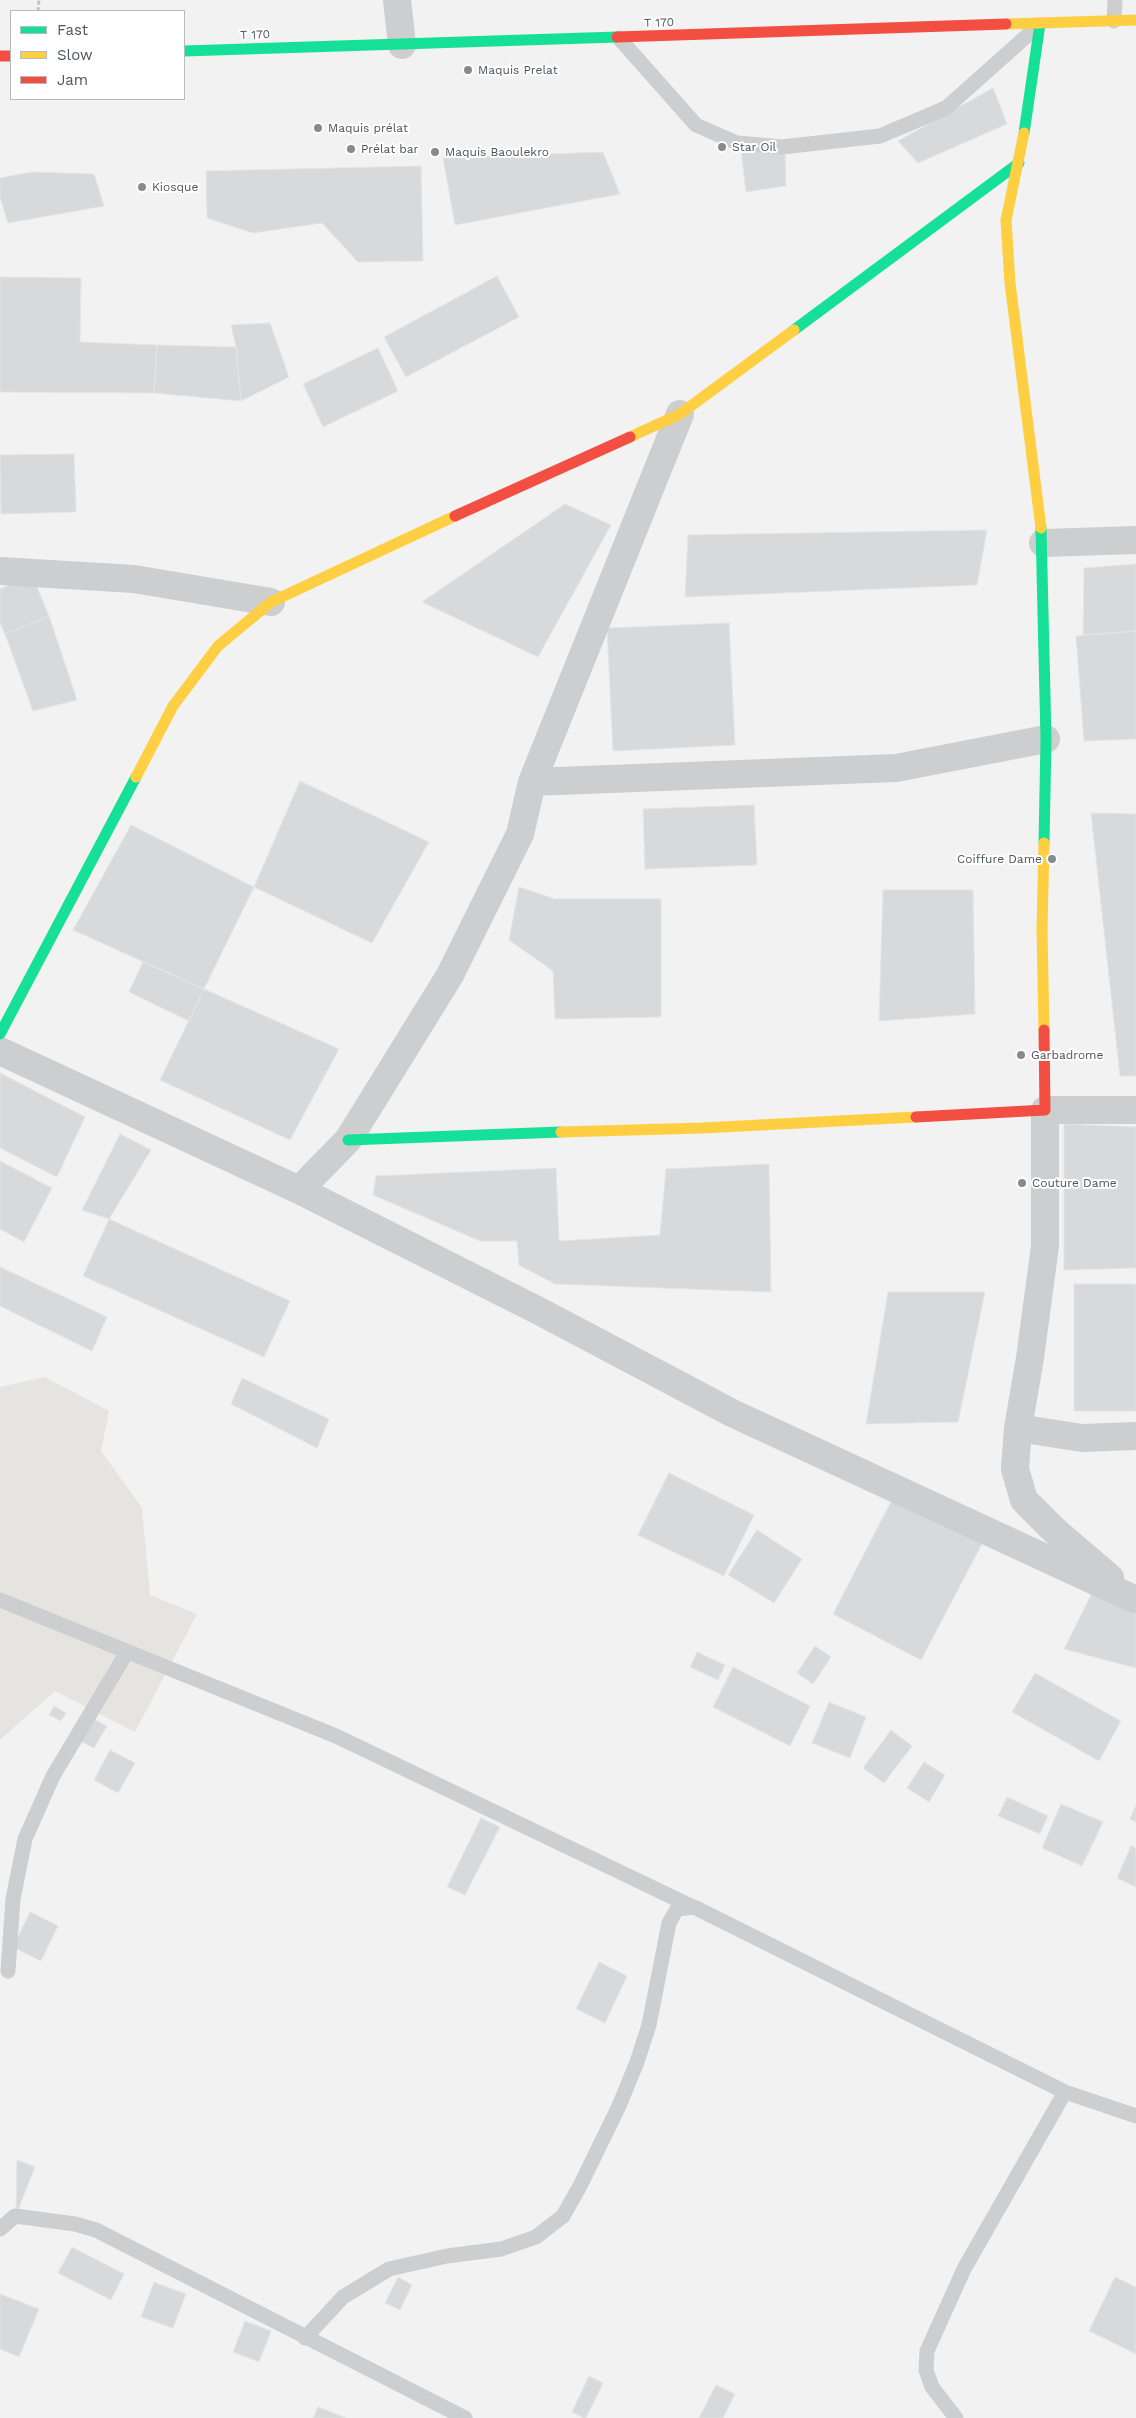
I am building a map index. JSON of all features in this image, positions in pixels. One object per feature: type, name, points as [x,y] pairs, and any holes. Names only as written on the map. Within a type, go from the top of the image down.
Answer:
[{"type":"street","points":[[397,0],[402,45]]},
{"type":"street","name":"T 170","points":[[185,51],[1136,20]]},
{"type":"street","points":[[1040,24],[1019,162],[1006,220],[1010,283],[1043,543],[1046,739],[1042,928],[1045,1246],[1030,1358],[1018,1428],[1015,1469],[1024,1500],[1054,1530],[1136,1600]]},
{"type":"street","points":[[0,1034],[173,706],[218,646],[272,602],[402,540],[680,414],[1019,162]]},
{"type":"street","points":[[299,1190],[348,1140],[450,975],[520,834],[532,782],[680,414]]},
{"type":"street","points":[[1043,543],[1136,540]]},
{"type":"street","points":[[0,571],[134,579],[272,602]]},
{"type":"street","points":[[532,782],[896,768],[1046,739]]},
{"type":"street","points":[[0,1051],[299,1190],[540,1312],[732,1413],[1136,1600]]},
{"type":"street","points":[[348,1140],[702,1128],[1045,1110],[1136,1110]]},
{"type":"street","points":[[1018,1428],[1082,1438],[1136,1436]]},
{"type":"lane","points":[[1114,21],[1115,0]]},
{"type":"lane","points":[[619,38],[696,125],[737,143],[782,147],[880,136],[946,108],[1040,24]]},
{"type":"lane","points":[[0,1600],[336,1736],[694,1907],[1065,2092],[1136,2116]]},
{"type":"lane","points":[[8,1971],[13,1899],[25,1839],[53,1776],[128,1652]]},
{"type":"lane","points":[[305,2338],[344,2297],[389,2269],[447,2256],[502,2249],[536,2237],[562,2216],[580,2186],[637,2062],[649,2024],[669,1923],[677,1909],[694,1907]]},
{"type":"lane","points":[[956,2418],[932,2387],[926,2370],[927,2351],[964,2269],[1065,2092]]},
{"type":"lane","points":[[0,2229],[15,2216],[75,2224],[96,2230],[465,2418]]},
{"type":"shaded area","points":[[45,1377],[109,1411],[101,1451],[142,1508],[150,1595],[197,1614],[135,1732],[55,1691],[0,1740],[0,1387]]},
{"type":"building","points":[[993,88],[1007,124],[918,163],[898,141]]},
{"type":"building","points":[[741,150],[785,152],[786,186],[746,192]]},
{"type":"building","points":[[603,152],[620,194],[455,225],[443,158]]},
{"type":"building","points":[[421,166],[423,261],[358,262],[322,223],[253,233],[207,218],[206,171]]},
{"type":"building","points":[[32,172],[94,174],[104,206],[8,223],[0,197],[0,178]]},
{"type":"building","points":[[497,276],[519,317],[406,377],[384,337]]},
{"type":"building","points":[[0,277],[81,278],[80,342],[157,345],[154,393],[0,392]]},
{"type":"building","points":[[270,323],[289,377],[241,401],[236,347],[231,325]]},
{"type":"building","points":[[157,345],[236,347],[241,401],[154,393]]},
{"type":"building","points":[[378,348],[398,391],[323,427],[303,384]]},
{"type":"building","points":[[74,454],[76,512],[1,514],[0,455]]},
{"type":"building","points":[[565,504],[611,525],[538,657],[422,602]]},
{"type":"building","points":[[987,530],[977,585],[685,597],[688,535]]},
{"type":"building","points":[[1136,564],[1136,631],[1083,635],[1084,568]]},
{"type":"building","points":[[32,575],[49,616],[5,634],[0,623],[0,589]]},
{"type":"building","points":[[49,616],[77,700],[33,711],[5,634]]},
{"type":"building","points":[[729,623],[735,745],[613,751],[607,628]]},
{"type":"building","points":[[1136,631],[1136,739],[1084,741],[1076,636]]},
{"type":"building","points":[[300,781],[429,842],[372,943],[254,887]]},
{"type":"building","points":[[754,805],[757,865],[645,869],[643,809]]},
{"type":"building","points":[[1091,813],[1136,814],[1136,1076],[1120,1076]]},
{"type":"building","points":[[131,825],[254,887],[204,989],[73,930]]},
{"type":"building","points":[[519,887],[555,899],[661,899],[661,1017],[555,1019],[553,971],[509,940]]},
{"type":"building","points":[[883,890],[973,890],[975,1014],[879,1021]]},
{"type":"building","points":[[143,962],[204,989],[189,1021],[129,992]]},
{"type":"building","points":[[204,989],[339,1049],[290,1140],[160,1080]]},
{"type":"building","points":[[0,1073],[85,1117],[57,1177],[0,1148]]},
{"type":"building","points":[[1064,1124],[1136,1127],[1136,1268],[1064,1270]]},
{"type":"building","points":[[120,1134],[151,1150],[109,1219],[82,1210]]},
{"type":"building","points":[[0,1161],[52,1188],[24,1242],[0,1229]]},
{"type":"building","points":[[769,1164],[771,1292],[555,1284],[519,1265],[517,1241],[480,1241],[373,1195],[376,1176],[556,1168],[559,1241],[660,1235],[666,1169]]},
{"type":"building","points":[[109,1219],[290,1301],[264,1357],[83,1276]]},
{"type":"building","points":[[0,1267],[107,1317],[92,1351],[0,1306]]},
{"type":"building","points":[[1074,1284],[1136,1284],[1136,1411],[1074,1411]]},
{"type":"building","points":[[888,1292],[985,1292],[958,1422],[866,1424]]},
{"type":"building","points":[[242,1378],[329,1419],[317,1448],[231,1404]]},
{"type":"building","points":[[669,1473],[754,1515],[724,1576],[638,1535]]},
{"type":"building","points":[[894,1496],[983,1542],[921,1660],[833,1614]]},
{"type":"building","points":[[757,1530],[802,1559],[774,1603],[728,1575]]},
{"type":"building","points":[[1092,1593],[1136,1615],[1136,1668],[1064,1649]]},
{"type":"building","points":[[815,1646],[831,1657],[813,1684],[797,1673]]},
{"type":"building","points":[[697,1652],[725,1665],[718,1680],[690,1667]]},
{"type":"building","points":[[733,1667],[810,1706],[790,1746],[713,1707]]},
{"type":"building","points":[[1035,1673],[1121,1721],[1099,1761],[1012,1712]]},
{"type":"building","points":[[829,1702],[866,1717],[850,1758],[812,1743]]},
{"type":"building","points":[[54,1706],[66,1713],[61,1721],[49,1715]]},
{"type":"building","points":[[90,1717],[107,1726],[94,1748],[78,1740]]},
{"type":"building","points":[[891,1730],[912,1746],[884,1783],[863,1768]]},
{"type":"building","points":[[110,1750],[135,1763],[118,1793],[94,1780]]},
{"type":"building","points":[[924,1762],[945,1775],[929,1802],[907,1788]]},
{"type":"building","points":[[1007,1797],[1048,1816],[1040,1834],[998,1816]]},
{"type":"building","points":[[1061,1804],[1103,1822],[1082,1866],[1042,1848]]},
{"type":"building","points":[[1136,1805],[1136,1822],[1130,1819]]},
{"type":"building","points":[[481,1818],[500,1827],[465,1895],[447,1887]]},
{"type":"building","points":[[1131,1846],[1136,1848],[1136,1887],[1117,1878]]},
{"type":"building","points":[[30,1912],[58,1926],[41,1961],[13,1947]]},
{"type":"building","points":[[599,1962],[627,1976],[605,2023],[576,2009]]},
{"type":"building","points":[[17,2160],[35,2167],[16,2215]]},
{"type":"building","points":[[72,2247],[124,2274],[111,2300],[58,2273]]},
{"type":"building","points":[[398,2277],[412,2285],[400,2310],[385,2303]]},
{"type":"building","points":[[1115,2277],[1136,2287],[1136,2354],[1089,2331]]},
{"type":"building","points":[[154,2282],[186,2294],[173,2328],[141,2317]]},
{"type":"building","points":[[0,2294],[39,2309],[19,2357],[0,2349]]},
{"type":"building","points":[[245,2321],[271,2331],[259,2362],[233,2352]]},
{"type":"building","points":[[589,2376],[603,2383],[586,2418],[584,2418],[572,2412]]},
{"type":"building","points":[[716,2385],[735,2394],[723,2418],[699,2418]]},
{"type":"building","points":[[318,2407],[346,2418],[313,2418]]},
{"type":"traffic: fast","points":[[1024,133],[1040,24]]},
{"type":"traffic: fast","points":[[185,51],[617,37]]},
{"type":"traffic: fast","points":[[794,330],[1019,163]]},
{"type":"traffic: fast","points":[[1041,528],[1046,739],[1044,843]]},
{"type":"traffic: fast","points":[[0,1034],[136,777]]},
{"type":"traffic: fast","points":[[348,1140],[561,1132]]},
{"type":"traffic: slow","points":[[1006,24],[1136,20]]},
{"type":"traffic: slow","points":[[1024,133],[1006,220],[1010,283],[1041,528]]},
{"type":"traffic: slow","points":[[630,437],[680,414],[794,330]]},
{"type":"traffic: slow","points":[[136,777],[173,706],[218,646],[271,602],[455,516]]},
{"type":"traffic: slow","points":[[1044,843],[1042,929],[1044,1030]]},
{"type":"traffic: slow","points":[[561,1132],[702,1128],[916,1117]]},
{"type":"traffic: jam","points":[[617,37],[1006,24]]},
{"type":"traffic: jam","points":[[0,56],[10,56]]},
{"type":"traffic: jam","points":[[455,516],[630,437]]},
{"type":"traffic: jam","points":[[916,1117],[1045,1110],[1044,1030]]},
{"type":"place","name":"Maquis Prelat","points":[[468,70]]},
{"type":"place","name":"Maquis prélat","points":[[318,128]]},
{"type":"place","name":"Star Oil","points":[[722,147]]},
{"type":"place","name":"Prélat bar","points":[[351,149]]},
{"type":"place","name":"Maquis Baoulekro","points":[[435,152]]},
{"type":"place","name":"Kiosque","points":[[142,187]]},
{"type":"place","name":"Coiffure Dame","points":[[1052,859]]},
{"type":"place","name":"Garbadrome","points":[[1021,1055]]},
{"type":"place","name":"Couture Dame","points":[[1022,1183]]}]
